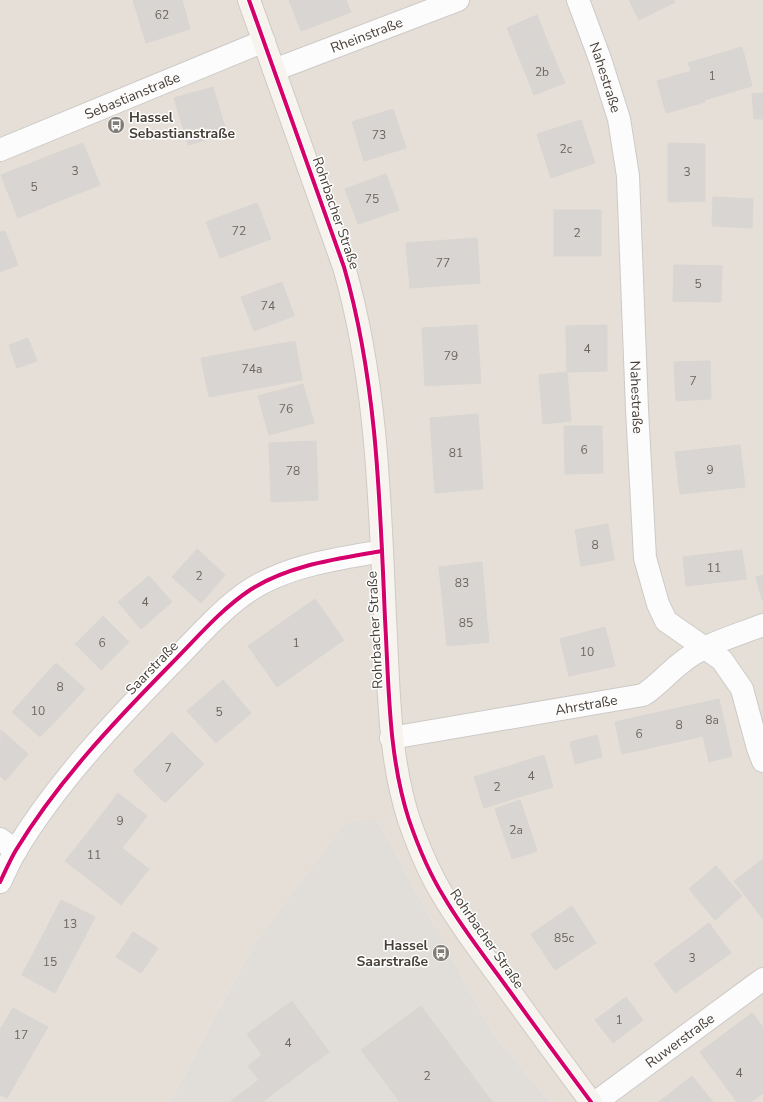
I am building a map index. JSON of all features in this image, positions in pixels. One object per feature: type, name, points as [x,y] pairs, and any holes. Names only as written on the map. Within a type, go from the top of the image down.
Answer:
[{"type":"street","name":"Rohrbacher Straße","points":[[249,0],[341,260],[353,300],[362,343],[372,418],[382,551],[391,738],[409,818],[422,853],[443,897],[591,1102]]},
{"type":"street","name":"Rheinstraße","points":[[274,70],[458,0]]},
{"type":"street","name":"Nahestraße","points":[[578,0],[600,59],[619,119],[628,176],[636,409],[645,558],[658,604],[666,621],[722,660],[742,689],[763,761]]},
{"type":"street","name":"Sebastianstraße","points":[[0,150],[264,41]]},
{"type":"street","name":"Saarstraße","points":[[0,882],[8,845],[43,810],[64,780],[120,717],[221,612],[250,590],[284,573],[322,562],[382,551]]},
{"type":"street","name":"Ahrstraße","points":[[391,738],[643,695],[655,687],[681,663],[705,648],[763,625]]},
{"type":"street","name":"Ruwerstraße","points":[[596,1102],[763,979]]},
{"type":"shaded area","points":[[0,0],[763,0],[763,1102],[550,1102],[493,1034],[376,818],[252,948],[170,1102],[0,1102]]},
{"type":"shaded area","points":[[376,818],[493,1034],[550,1102],[170,1102],[252,948],[345,824]]},
{"type":"building","points":[[133,0],[182,0],[190,29],[146,43]]},
{"type":"building","points":[[289,0],[346,0],[351,12],[301,31]]},
{"type":"building","points":[[629,0],[674,0],[675,2],[639,20]]},
{"type":"building","points":[[537,15],[550,48],[520,60],[507,28]]},
{"type":"building","points":[[742,47],[752,86],[666,113],[657,81],[691,71],[688,63]]},
{"type":"building","points":[[550,48],[565,83],[534,95],[520,60]]},
{"type":"building","points":[[213,87],[227,134],[188,145],[174,98]]},
{"type":"building","points":[[763,93],[763,119],[754,119],[752,94]]},
{"type":"building","points":[[393,109],[406,148],[364,161],[352,122]]},
{"type":"building","points":[[581,120],[595,163],[551,178],[537,134]]},
{"type":"building","points":[[83,143],[100,185],[66,198],[49,156]]},
{"type":"building","points":[[668,143],[705,144],[705,201],[668,202]]},
{"type":"building","points":[[49,156],[66,198],[18,218],[1,175]]},
{"type":"building","points":[[386,174],[399,210],[358,224],[345,189]]},
{"type":"building","points":[[713,197],[753,199],[752,228],[712,226]]},
{"type":"building","points":[[257,203],[271,239],[220,258],[206,222]]},
{"type":"building","points":[[554,210],[601,210],[601,256],[554,256]]},
{"type":"building","points":[[5,231],[18,265],[0,272],[0,232]]},
{"type":"building","points":[[477,238],[480,283],[410,288],[406,243]]},
{"type":"building","points":[[674,265],[722,266],[721,302],[673,301]]},
{"type":"building","points":[[282,282],[294,316],[254,331],[241,297]]},
{"type":"building","points":[[477,325],[481,383],[425,386],[422,328]]},
{"type":"building","points":[[607,325],[607,371],[567,372],[566,326]]},
{"type":"building","points":[[28,338],[37,361],[17,368],[9,345]]},
{"type":"building","points":[[295,341],[302,380],[209,397],[201,358]]},
{"type":"building","points":[[710,361],[711,399],[676,401],[674,362]]},
{"type":"building","points":[[567,372],[571,421],[543,424],[539,375]]},
{"type":"building","points":[[303,384],[314,423],[269,435],[258,396]]},
{"type":"building","points":[[478,414],[483,489],[435,493],[430,418]]},
{"type":"building","points":[[564,426],[602,426],[603,473],[565,474]]},
{"type":"building","points":[[316,441],[318,500],[271,502],[269,443]]},
{"type":"building","points":[[740,445],[745,487],[680,494],[675,452]]},
{"type":"building","points":[[608,524],[614,560],[581,566],[575,530]]},
{"type":"building","points":[[197,549],[225,575],[201,603],[172,577]]},
{"type":"building","points":[[742,550],[746,579],[686,586],[683,557]]},
{"type":"building","points":[[482,562],[485,600],[443,605],[439,567]]},
{"type":"building","points":[[763,575],[763,600],[762,600],[756,577]]},
{"type":"building","points":[[149,576],[172,602],[141,629],[118,602]]},
{"type":"building","points":[[315,599],[344,640],[277,687],[248,646]]},
{"type":"building","points":[[485,600],[489,642],[447,646],[443,605]]},
{"type":"building","points":[[103,616],[129,642],[101,670],[75,644]]},
{"type":"building","points":[[605,627],[615,666],[569,676],[560,639]]},
{"type":"building","points":[[56,663],[85,689],[65,711],[36,685]]},
{"type":"building","points":[[223,680],[251,713],[216,743],[187,711]]},
{"type":"building","points":[[36,685],[65,711],[40,737],[12,712]]},
{"type":"building","points":[[719,699],[732,756],[709,762],[696,704]]},
{"type":"building","points":[[696,704],[703,736],[663,745],[655,713]]},
{"type":"building","points":[[655,713],[663,745],[622,754],[615,722]]},
{"type":"building","points":[[1,730],[28,754],[5,781],[0,776]]},
{"type":"building","points":[[172,732],[204,764],[165,803],[133,771]]},
{"type":"building","points":[[597,735],[602,757],[575,764],[570,742]]},
{"type":"building","points":[[544,755],[553,787],[519,797],[509,766]]},
{"type":"building","points":[[509,766],[519,797],[484,808],[474,777]]},
{"type":"building","points":[[118,793],[147,816],[122,848],[93,826]]},
{"type":"building","points":[[520,800],[537,851],[512,859],[495,809]]},
{"type":"building","points":[[93,826],[122,848],[95,884],[65,861]]},
{"type":"building","points":[[122,848],[149,869],[121,905],[95,884]]},
{"type":"building","points":[[763,859],[763,919],[734,881]]},
{"type":"building","points":[[716,866],[742,896],[715,920],[689,889]]},
{"type":"building","points":[[61,900],[95,917],[79,948],[45,931]]},
{"type":"building","points":[[572,906],[596,943],[555,970],[531,934]]},
{"type":"building","points":[[709,923],[731,953],[675,993],[654,964]]},
{"type":"building","points":[[45,931],[79,948],[55,993],[22,975]]},
{"type":"building","points":[[133,932],[158,948],[141,973],[116,957]]},
{"type":"building","points":[[626,997],[643,1020],[613,1043],[595,1020]]},
{"type":"building","points":[[292,1001],[329,1052],[262,1102],[232,1102],[231,1101],[259,1080],[248,1066],[262,1055],[247,1034]]},
{"type":"building","points":[[421,1006],[492,1102],[400,1102],[361,1050]]},
{"type":"building","points":[[13,1008],[48,1027],[30,1058],[0,1041],[0,1030]]},
{"type":"building","points":[[752,1013],[763,1027],[763,1093],[751,1102],[737,1102],[700,1052]]},
{"type":"building","points":[[0,1041],[30,1058],[7,1098],[0,1095]]},
{"type":"building","points":[[692,1076],[713,1102],[659,1102]]},
{"type":"cycle path","points":[[249,0],[344,267],[364,354],[379,486],[387,670],[393,746],[402,795],[409,820],[429,869],[458,920],[591,1102]]},
{"type":"cycle path","points":[[0,882],[14,854],[32,825],[68,776],[128,708],[228,606],[250,590],[281,574],[314,564],[382,551]]},
{"type":"place","name":"Hassel Sebastianstraße","points":[[116,125]]},
{"type":"place","name":"Hassel Saarstraße","points":[[441,953]]}]
